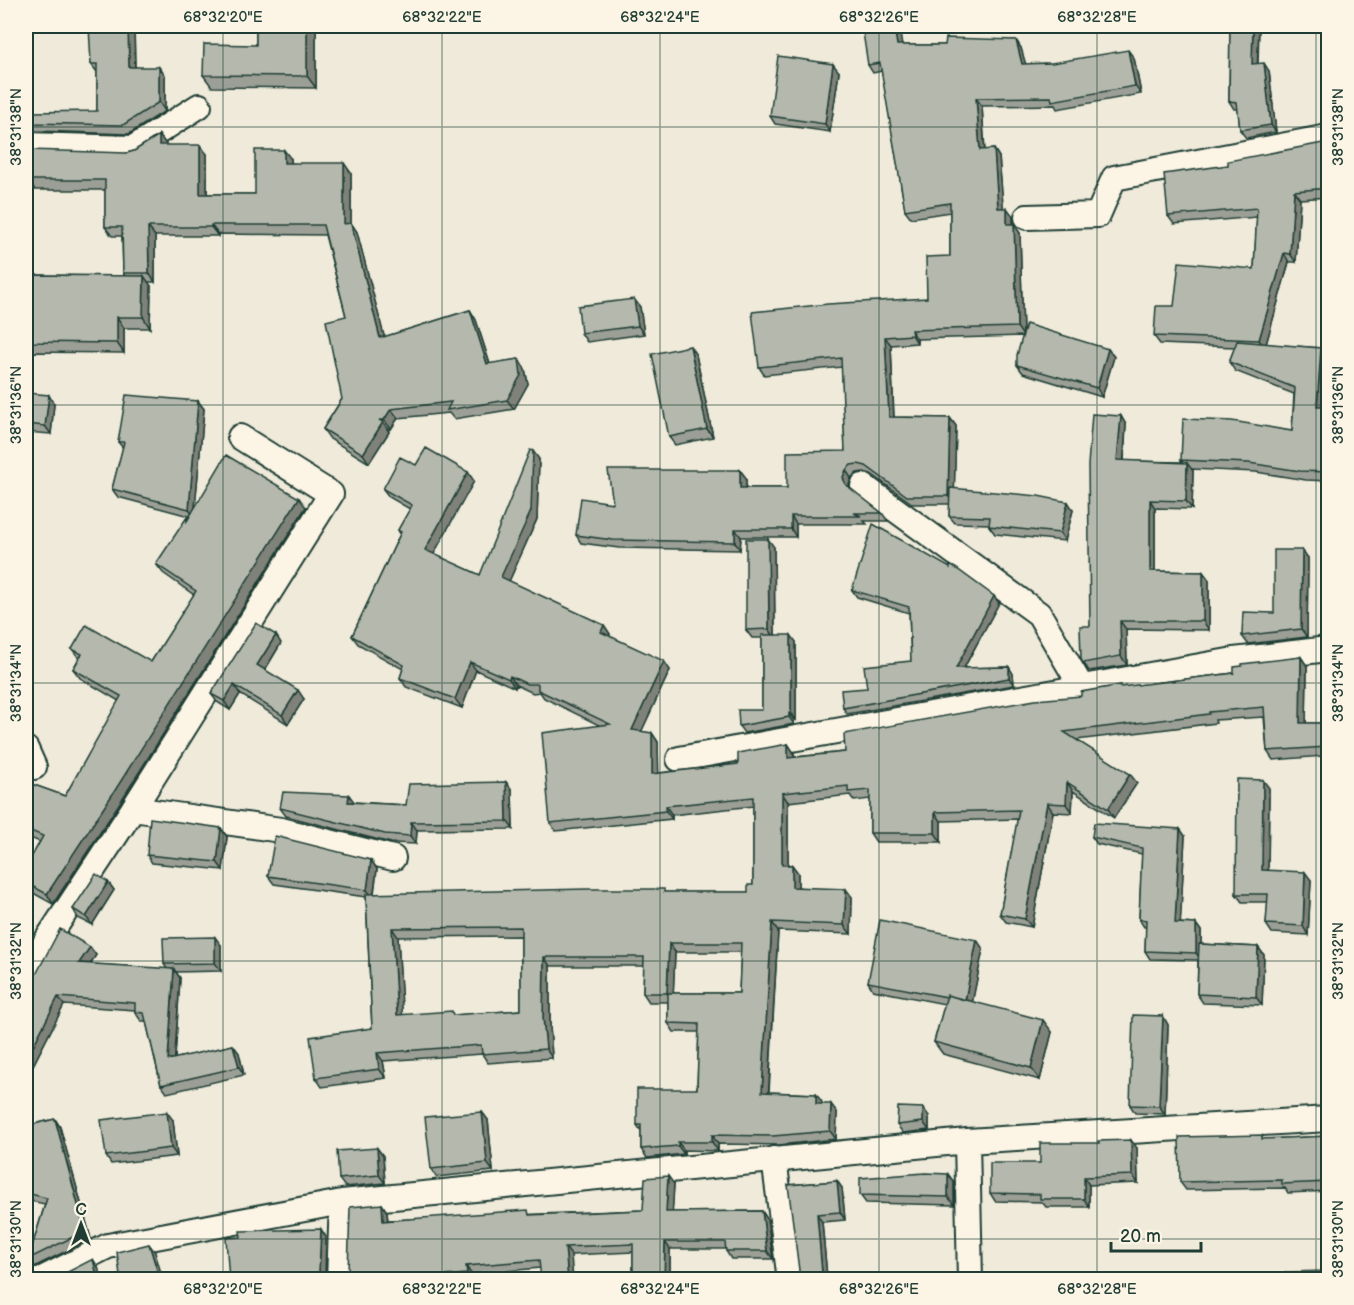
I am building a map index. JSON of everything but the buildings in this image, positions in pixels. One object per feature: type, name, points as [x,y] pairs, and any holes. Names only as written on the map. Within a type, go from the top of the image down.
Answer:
[{"type":"street","points":[[26,145],[133,148],[199,106]]},
{"type":"street","points":[[1027,217],[1098,215],[1114,178],[1329,137]]},
{"type":"street","points":[[26,982],[46,940],[133,809],[330,494],[240,437]]},
{"type":"street","points":[[863,486],[1039,614],[1081,686]]},
{"type":"street","points":[[679,759],[1234,660],[1329,649]]},
{"type":"street","points":[[133,809],[281,830],[393,858]]},
{"type":"street","points":[[40,1280],[108,1246],[342,1202],[967,1141],[1329,1119]]},
{"type":"street","points":[[967,1141],[970,1280]]},
{"type":"street","points":[[774,1159],[790,1280]]},
{"type":"street","points":[[339,1280],[342,1202]]}]
